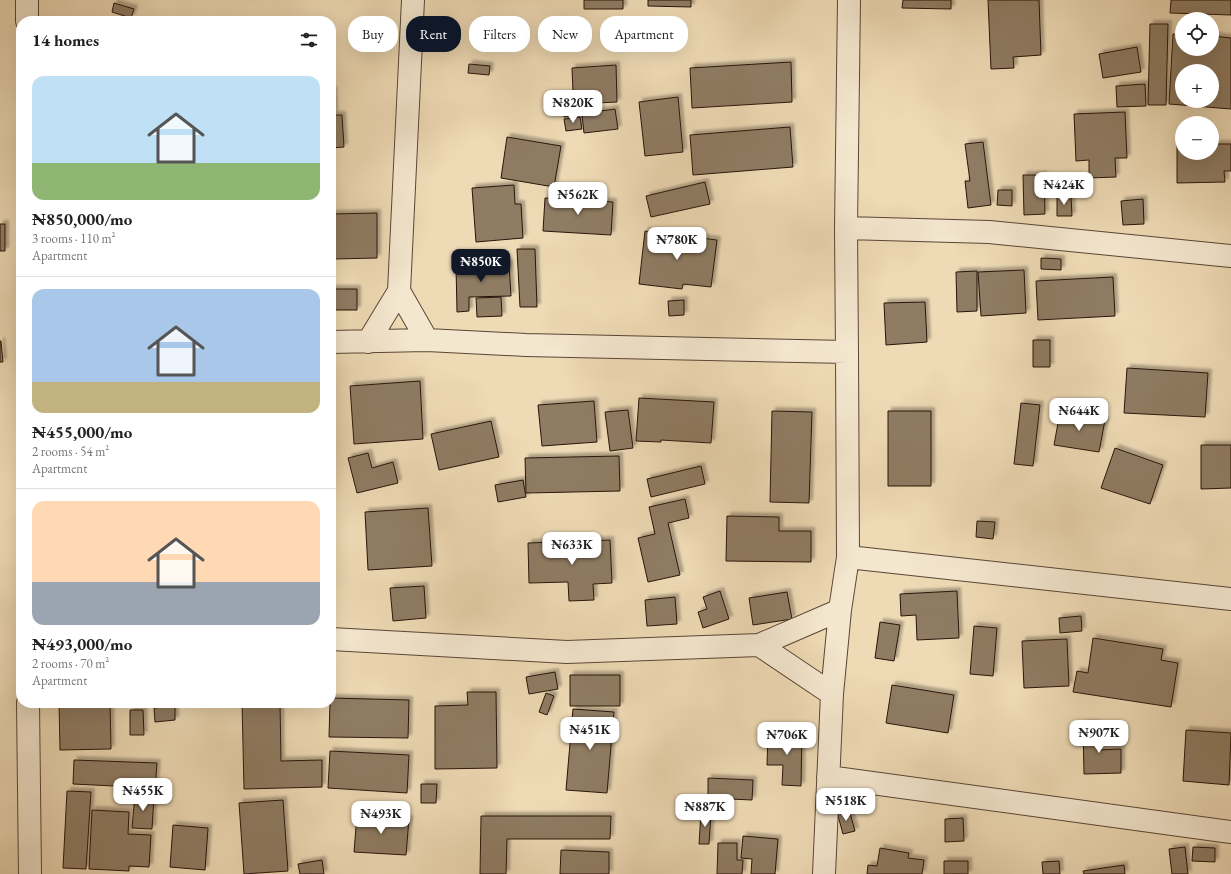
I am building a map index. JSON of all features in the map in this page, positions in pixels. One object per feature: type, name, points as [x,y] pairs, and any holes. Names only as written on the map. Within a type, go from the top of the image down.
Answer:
[{"type":"street","points":[[27,0],[27,16]]},
{"type":"street","points":[[368,342],[399,291],[413,0]]},
{"type":"street","points":[[824,874],[832,694],[840,610],[848,557],[846,228],[849,0]]},
{"type":"street","points":[[846,228],[989,232],[1231,256]]},
{"type":"street","points":[[399,291],[427,340]]},
{"type":"street","points":[[336,342],[427,340],[526,345],[847,352]]},
{"type":"street","points":[[848,557],[1231,599]]},
{"type":"street","points":[[336,640],[567,652],[759,645],[840,610]]},
{"type":"street","points":[[759,645],[832,694]]},
{"type":"street","points":[[28,708],[30,874]]},
{"type":"street","points":[[828,777],[1231,832]]},
{"type":"building","points":[[584,0],[623,0],[623,9],[584,9]]},
{"type":"building","points":[[648,0],[691,0],[691,7],[648,6]]},
{"type":"building","points":[[903,0],[951,0],[951,9],[902,8]]},
{"type":"building","points":[[988,0],[1039,0],[1041,55],[1013,57],[1014,68],[991,69]]},
{"type":"building","points":[[1171,0],[1231,0],[1231,15],[1219,15],[1219,12],[1170,13]]},
{"type":"building","points":[[114,3],[134,9],[132,16],[125,16],[112,12]]},
{"type":"building","points":[[1150,24],[1168,24],[1166,105],[1148,105]]},
{"type":"building","points":[[1173,34],[1175,34],[1175,56],[1219,56],[1219,37],[1231,38],[1231,109],[1219,108],[1219,64],[1175,64],[1175,104],[1169,104]]},
{"type":"building","points":[[1137,47],[1141,72],[1103,78],[1099,54]]},
{"type":"building","points":[[791,62],[792,102],[692,108],[690,68]]},
{"type":"building","points":[[469,64],[490,66],[489,75],[468,73]]},
{"type":"building","points":[[616,65],[617,102],[596,103],[596,91],[573,92],[572,68]]},
{"type":"building","points":[[1145,84],[1146,106],[1117,107],[1116,86]]},
{"type":"building","points":[[584,94],[586,113],[615,109],[618,129],[584,133],[582,115],[564,117],[561,96]]},
{"type":"building","points":[[678,97],[683,152],[645,156],[639,102]]},
{"type":"building","points":[[1125,112],[1127,158],[1115,158],[1116,177],[1089,178],[1089,160],[1076,161],[1074,114]]},
{"type":"building","points":[[336,115],[342,115],[344,147],[336,148]]},
{"type":"building","points":[[580,117],[582,129],[566,131],[564,119]]},
{"type":"building","points":[[790,127],[793,167],[693,175],[690,135]]},
{"type":"building","points":[[507,137],[561,146],[554,187],[501,178]]},
{"type":"building","points":[[983,142],[991,205],[968,208],[965,181],[970,181],[965,144]]},
{"type":"building","points":[[1219,144],[1231,144],[1231,171],[1224,171],[1225,182],[1177,183],[1177,160],[1219,160]]},
{"type":"building","points":[[1023,175],[1044,175],[1045,214],[1024,215]]},
{"type":"building","points":[[705,182],[710,204],[651,217],[646,196]]},
{"type":"building","points":[[514,185],[515,204],[521,204],[523,238],[476,242],[472,188]]},
{"type":"building","points":[[998,190],[1012,190],[1012,206],[997,205]]},
{"type":"building","points":[[1071,196],[1072,216],[1057,216],[1057,197]]},
{"type":"building","points":[[545,198],[613,202],[611,235],[543,231]]},
{"type":"building","points":[[1143,199],[1144,224],[1123,225],[1121,201]]},
{"type":"building","points":[[377,213],[377,258],[336,259],[336,214]]},
{"type":"building","points":[[0,224],[5,224],[5,251],[0,251]]},
{"type":"building","points":[[645,231],[717,240],[711,287],[683,284],[682,289],[639,284]]},
{"type":"building","points":[[517,249],[535,249],[537,307],[520,307]]},
{"type":"building","points":[[1041,258],[1061,259],[1061,270],[1041,269]]},
{"type":"building","points":[[509,263],[511,296],[469,297],[469,311],[457,312],[456,265]]},
{"type":"building","points":[[1024,270],[1026,313],[981,316],[978,272]]},
{"type":"building","points":[[977,271],[977,311],[957,312],[956,272]]},
{"type":"building","points":[[1113,277],[1115,316],[1038,320],[1036,281]]},
{"type":"building","points":[[336,289],[357,289],[357,310],[336,310]]},
{"type":"building","points":[[501,297],[502,316],[477,317],[476,298]]},
{"type":"building","points":[[684,300],[684,315],[669,316],[668,301]]},
{"type":"building","points":[[925,302],[927,342],[886,345],[884,303]]},
{"type":"building","points":[[1033,340],[1050,340],[1050,367],[1033,367]]},
{"type":"building","points":[[1,341],[3,362],[0,362]]},
{"type":"building","points":[[1127,368],[1208,373],[1205,417],[1124,413]]},
{"type":"building","points":[[420,381],[423,439],[354,444],[350,386]]},
{"type":"building","points":[[639,398],[714,402],[711,443],[661,440],[661,442],[636,441]]},
{"type":"building","points":[[594,401],[597,442],[542,446],[538,405]]},
{"type":"building","points":[[1021,403],[1040,405],[1033,466],[1014,464]]},
{"type":"building","points":[[628,410],[633,448],[610,451],[605,412]]},
{"type":"building","points":[[772,411],[812,412],[809,503],[770,502]]},
{"type":"building","points":[[888,411],[931,411],[931,486],[888,486]]},
{"type":"building","points":[[1060,412],[1105,420],[1099,452],[1054,445]]},
{"type":"building","points":[[491,421],[499,457],[439,470],[431,434]]},
{"type":"building","points":[[1201,445],[1231,445],[1231,488],[1201,489]]},
{"type":"building","points":[[1115,448],[1163,465],[1150,504],[1101,488]]},
{"type":"building","points":[[368,453],[372,468],[393,462],[398,483],[357,493],[348,458]]},
{"type":"building","points":[[619,456],[620,491],[526,493],[525,458]]},
{"type":"building","points":[[701,466],[705,484],[651,497],[647,479]]},
{"type":"building","points":[[523,480],[526,497],[498,502],[495,485]]},
{"type":"building","points":[[685,499],[689,518],[668,523],[680,575],[648,582],[638,538],[655,534],[649,507]]},
{"type":"building","points":[[428,508],[432,566],[368,570],[365,512]]},
{"type":"building","points":[[727,516],[779,517],[779,531],[811,531],[811,562],[726,561]]},
{"type":"building","points":[[977,521],[995,522],[993,539],[976,537]]},
{"type":"building","points":[[610,540],[612,583],[593,584],[594,600],[569,601],[568,582],[529,583],[528,543]]},
{"type":"building","points":[[424,586],[426,618],[393,621],[390,588]]},
{"type":"building","points":[[720,591],[729,619],[703,628],[698,612],[707,609],[703,597]]},
{"type":"building","points":[[957,591],[959,638],[917,640],[916,615],[901,616],[900,594]]},
{"type":"building","points":[[787,592],[792,619],[753,625],[749,598]]},
{"type":"building","points":[[675,597],[677,624],[647,626],[645,600]]},
{"type":"building","points":[[1081,616],[1082,631],[1060,633],[1059,618]]},
{"type":"building","points":[[880,622],[900,625],[894,661],[875,658]]},
{"type":"building","points":[[974,626],[997,628],[993,676],[970,674]]},
{"type":"building","points":[[1093,638],[1163,649],[1161,660],[1178,663],[1171,707],[1073,692],[1077,671],[1088,673]]},
{"type":"building","points":[[1067,639],[1069,686],[1024,688],[1022,641]]},
{"type":"building","points":[[555,672],[558,689],[529,694],[526,677]]},
{"type":"building","points":[[570,675],[620,675],[620,706],[570,706]]},
{"type":"building","points":[[892,685],[954,695],[948,733],[886,723]]},
{"type":"building","points":[[467,692],[496,692],[497,768],[435,769],[435,706],[468,705]]},
{"type":"building","points":[[546,693],[554,696],[547,715],[539,712]]},
{"type":"building","points":[[336,698],[409,700],[408,738],[329,737],[330,708],[336,708]]},
{"type":"building","points":[[59,708],[110,708],[111,749],[60,750]]},
{"type":"building","points":[[154,708],[175,708],[175,720],[155,722]]},
{"type":"building","points":[[242,708],[280,708],[281,761],[322,760],[322,787],[244,789]]},
{"type":"building","points":[[573,709],[614,712],[607,793],[566,790]]},
{"type":"building","points":[[130,710],[143,710],[144,735],[130,735]]},
{"type":"building","points":[[1083,724],[1097,724],[1097,750],[1121,749],[1121,773],[1084,774]]},
{"type":"building","points":[[1186,730],[1231,733],[1229,785],[1183,781]]},
{"type":"building","points":[[780,731],[802,732],[801,786],[782,785],[783,765],[767,765],[768,735],[780,735]]},
{"type":"building","points":[[330,751],[409,755],[407,793],[328,788]]},
{"type":"building","points":[[74,760],[157,763],[155,788],[73,784]]},
{"type":"building","points":[[708,778],[753,780],[752,800],[708,798]]},
{"type":"building","points":[[421,784],[437,784],[436,803],[421,803]]},
{"type":"building","points":[[67,791],[91,792],[86,869],[63,868]]},
{"type":"building","points":[[135,794],[154,796],[152,829],[132,828]]},
{"type":"building","points":[[283,800],[288,871],[244,874],[239,803]]},
{"type":"building","points":[[849,809],[855,831],[843,834],[837,812]]},
{"type":"building","points":[[92,810],[129,812],[128,834],[151,835],[149,867],[129,866],[129,871],[89,869]]},
{"type":"building","points":[[701,813],[711,813],[709,844],[699,844]]},
{"type":"building","points":[[357,815],[409,819],[406,855],[354,852]]},
{"type":"building","points":[[481,816],[611,816],[610,839],[507,839],[506,874],[480,874]]},
{"type":"building","points":[[963,818],[964,841],[945,842],[945,819]]},
{"type":"building","points":[[173,825],[208,828],[205,870],[170,867]]},
{"type":"building","points":[[743,836],[778,839],[775,874],[751,874],[752,859],[741,858]]},
{"type":"building","points":[[718,843],[737,843],[737,860],[743,860],[742,874],[717,874]]},
{"type":"building","points":[[1185,847],[1188,874],[1172,874],[1169,849]]},
{"type":"building","points":[[1193,847],[1215,848],[1215,862],[1192,861]]},
{"type":"building","points":[[880,848],[909,853],[908,858],[924,860],[922,874],[867,874],[868,865],[877,866]]},
{"type":"building","points":[[561,850],[609,852],[609,874],[560,874]]},
{"type":"building","points":[[322,860],[324,874],[300,874],[298,864]]},
{"type":"building","points":[[944,861],[968,861],[968,874],[944,874]]},
{"type":"building","points":[[1059,861],[1060,874],[1043,874],[1042,862]]},
{"type":"building","points":[[1124,865],[1125,874],[1084,874],[1083,871]]}]
